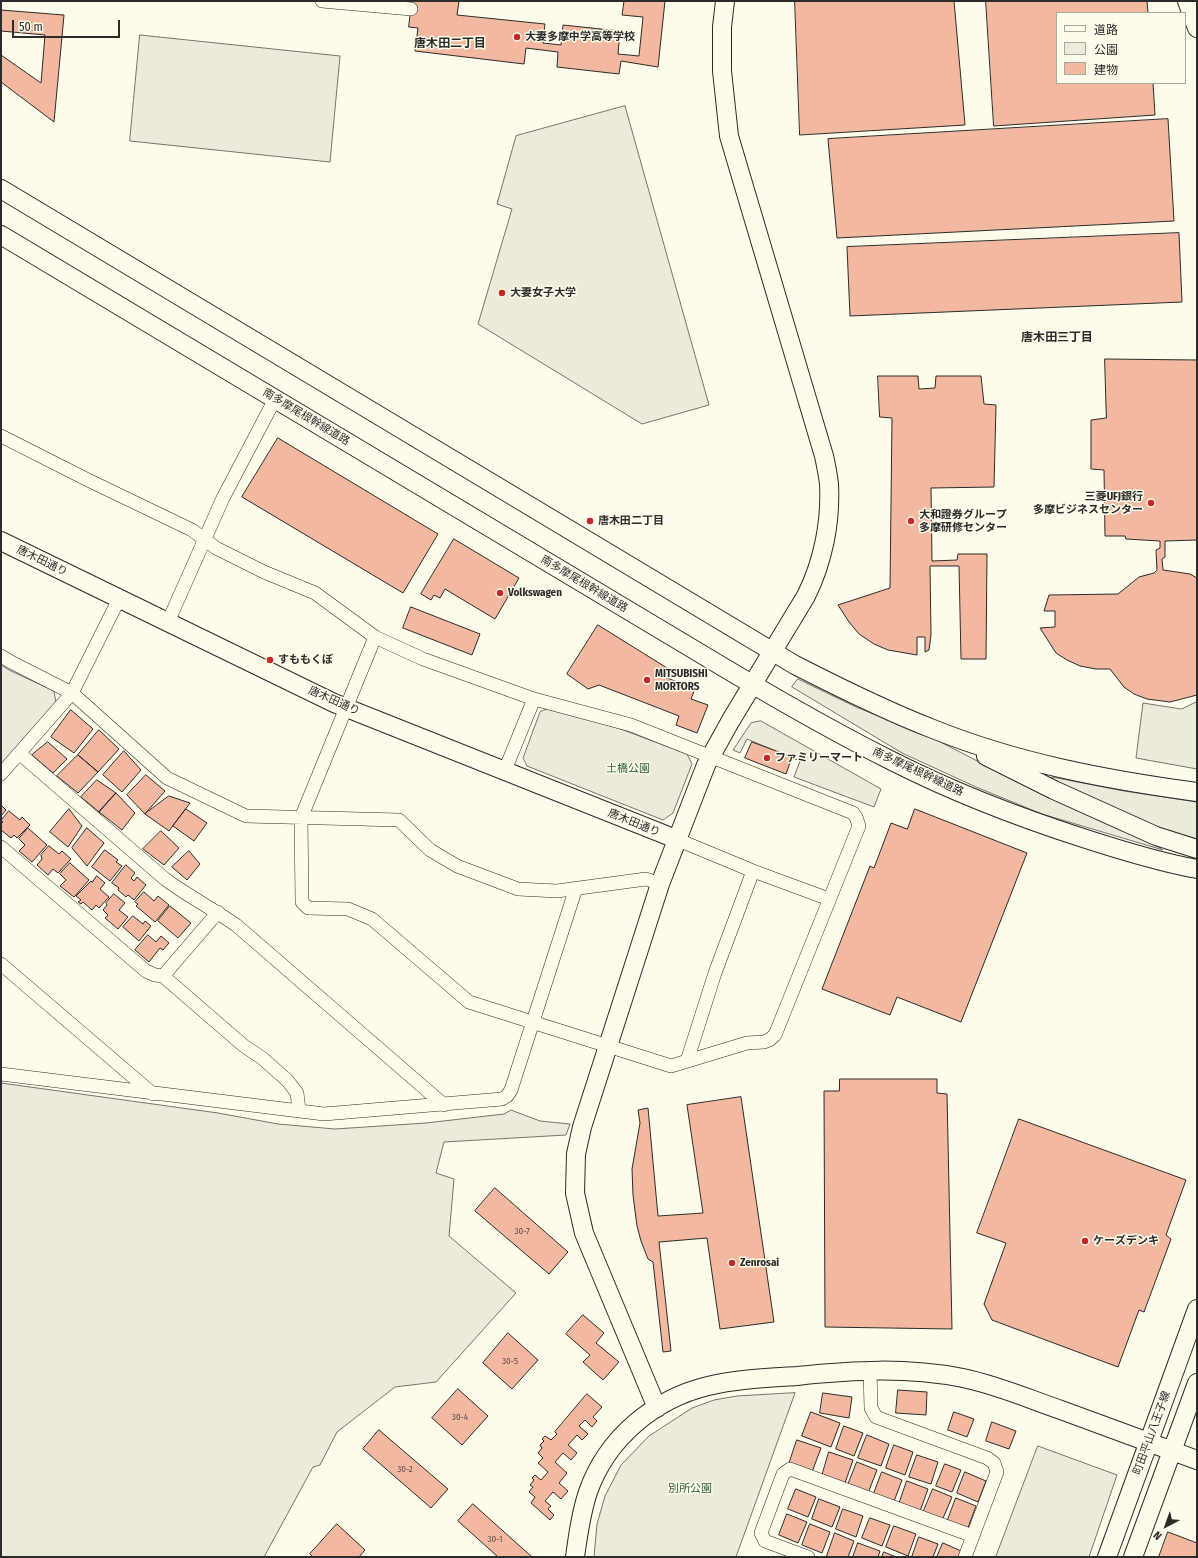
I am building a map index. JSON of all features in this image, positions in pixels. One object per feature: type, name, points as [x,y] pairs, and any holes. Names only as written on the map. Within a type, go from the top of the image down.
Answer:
[{"type":"main road","points":[[657,1408],[584,1233],[576,1203],[574,1184],[576,1154],[582,1127],[660,884],[676,839],[710,757],[806,596],[814,580],[822,556],[826,535],[828,510],[829,484],[824,456],[729,136],[722,71],[722,27],[725,1]]},
{"type":"main road","points":[[1188,1],[1197,28]]},
{"type":"main road","points":[[1,189],[772,653],[841,688],[934,730],[1054,790],[1150,834],[1173,843],[1197,848]]},
{"type":"main road","name":"南多摩尾根幹線道路","points":[[1,235],[753,685],[838,733],[893,762],[951,789],[1065,832],[1111,847],[1197,869]]},
{"type":"main road","name":"唐木田通り","points":[[1,541],[334,703],[676,839]]},
{"type":"main road","points":[[934,730],[990,749],[1040,763],[1118,780],[1197,792]]},
{"type":"main road","name":"町田平山八王子線","points":[[1107,1557],[1197,1309]]},
{"type":"main road","points":[[575,1557],[580,1519],[588,1492],[599,1468],[612,1448],[626,1432],[641,1418],[689,1392],[708,1386],[734,1381],[870,1370],[928,1373],[963,1378],[998,1387],[1197,1460]]},
{"type":"main road","points":[[1133,1557],[1197,1383]]},
{"type":"street","points":[[322,1],[411,9]]},
{"type":"street","points":[[168,622],[226,491],[276,399]]},
{"type":"street","points":[[1,436],[192,530],[216,548],[264,572],[315,593],[375,637],[423,659],[534,699],[631,725],[853,813],[859,826],[775,1035],[764,1042],[747,1043],[672,1066],[469,1002],[372,918],[348,909],[308,908],[302,902],[301,818],[375,637]]},
{"type":"street","points":[[1,774],[72,693],[119,599]]},
{"type":"street","points":[[1,656],[72,693],[167,778],[246,816],[399,820],[430,850],[458,866],[518,889],[557,891],[646,879],[660,884]]},
{"type":"street","points":[[505,770],[534,699]]},
{"type":"street","points":[[19,753],[165,879],[178,889],[218,912],[236,925],[444,1105]]},
{"type":"street","points":[[676,839],[753,871],[829,899]]},
{"type":"street","points":[[1,846],[146,971],[155,975],[163,976],[244,1046],[262,1058],[286,1080],[297,1093],[299,1110]]},
{"type":"street","points":[[687,1061],[716,973],[753,871]]},
{"type":"street","points":[[1,1074],[324,1114],[502,1099],[507,1096],[511,1090],[576,888]]},
{"type":"street","points":[[163,976],[218,912]]},
{"type":"street","points":[[1,964],[153,1094]]},
{"type":"street","points":[[870,1370],[871,1408],[876,1417],[988,1458],[994,1463],[997,1472],[965,1557]]},
{"type":"street","points":[[808,1557],[765,1541],[761,1533],[783,1474],[790,1470],[973,1536]]},
{"type":"green space","points":[[140,35],[340,56],[330,162],[130,141]]},
{"type":"green space","points":[[625,106],[709,405],[642,424],[478,324],[512,209],[497,204],[516,136]]},
{"type":"green space","points":[[1,665],[54,691],[56,703],[1,766]]},
{"type":"green space","points":[[798,679],[856,707],[927,735],[1041,794],[1120,830],[1145,839],[1163,850],[1042,814],[976,787],[902,753],[792,687]]},
{"type":"green space","points":[[1197,702],[1197,769],[1136,758],[1143,703],[1181,709]]},
{"type":"green space","name":"土橋公園","points":[[550,708],[618,728],[687,754],[692,764],[673,813],[663,820],[527,766],[523,758],[540,712]]},
{"type":"green space","points":[[1052,777],[1124,791],[1197,802],[1197,840],[1178,835],[1123,813],[1052,781]]},
{"type":"green space","points":[[1,1083],[218,1113],[278,1124],[335,1129],[426,1123],[504,1114],[511,1110],[540,1121],[570,1124],[566,1135],[444,1142],[436,1173],[454,1179],[449,1236],[516,1293],[436,1382],[395,1387],[337,1432],[320,1465],[313,1467],[264,1557],[1,1557]]},
{"type":"green space","name":"別所公園","points":[[795,1393],[736,1557],[594,1557],[597,1524],[605,1496],[621,1465],[649,1436],[692,1408],[714,1400],[737,1396]]},
{"type":"shaded area","points":[[761,721],[881,789],[874,807],[794,777],[800,761],[747,739],[740,753],[733,750],[751,723]]},
{"type":"shaded area","points":[[1038,1446],[1117,1475],[1089,1557],[996,1557]]},
{"type":"building","points":[[412,1],[459,1],[457,15],[545,24],[543,43],[561,45],[563,25],[620,31],[618,54],[639,56],[643,17],[622,15],[624,1],[665,1],[658,67],[621,61],[619,74],[557,67],[558,52],[526,48],[524,64],[415,51],[418,28],[409,27]]},
{"type":"building","points":[[795,1],[954,1],[965,125],[800,135]]},
{"type":"building","points":[[986,1],[1147,1],[1148,12],[1056,12],[1056,84],[1153,84],[1155,115],[994,126]]},
{"type":"building","points":[[1,10],[64,15],[54,122],[1,82],[1,55],[41,83],[45,35],[1,31]]},
{"type":"building","points":[[1168,119],[1174,221],[837,238],[828,139]]},
{"type":"building","points":[[1179,233],[1182,302],[850,316],[847,247]]},
{"type":"building","name":"三菱UFJ銀行 多摩ビジネスセンター","points":[[1105,359],[1197,360],[1197,540],[1165,541],[1165,557],[1162,559],[1163,570],[1190,574],[1197,578],[1197,695],[1170,702],[1147,699],[1134,694],[1124,687],[1110,669],[1096,669],[1080,666],[1067,660],[1056,653],[1040,628],[1055,627],[1055,611],[1044,611],[1049,595],[1118,594],[1139,577],[1154,573],[1157,570],[1156,550],[1160,548],[1160,541],[1126,539],[1125,536],[1105,536],[1104,470],[1091,469],[1091,420],[1106,418]]},
{"type":"building","name":"大和證券グループ 多摩研修センター","points":[[878,376],[918,376],[919,389],[935,388],[936,376],[981,376],[984,404],[996,405],[994,487],[931,488],[932,561],[957,560],[958,554],[987,554],[986,659],[961,659],[959,566],[930,566],[931,635],[929,650],[925,652],[925,637],[917,637],[917,655],[888,650],[874,644],[859,634],[838,605],[890,588],[892,418],[880,417]]},
{"type":"building","points":[[278,438],[438,534],[403,593],[242,497]]},
{"type":"building","points":[[454,539],[519,578],[495,619],[445,589],[440,598],[434,595],[431,600],[421,594]]},
{"type":"building","points":[[411,607],[480,634],[472,655],[403,628]]},
{"type":"building","points":[[598,625],[667,668],[662,676],[695,689],[691,699],[708,705],[697,733],[676,725],[679,716],[599,685],[588,689],[567,674]]},
{"type":"building","points":[[71,710],[93,729],[74,753],[51,737]]},
{"type":"building","points":[[99,730],[119,749],[98,772],[78,755]]},
{"type":"building","points":[[48,742],[67,759],[53,773],[32,755]]},
{"type":"building","points":[[752,742],[792,757],[786,774],[745,758]]},
{"type":"building","points":[[124,751],[141,770],[122,792],[103,775]]},
{"type":"building","points":[[78,755],[98,772],[78,793],[57,776]]},
{"type":"building","points":[[146,775],[165,791],[145,814],[127,795]]},
{"type":"building","points":[[97,780],[116,793],[99,812],[81,797]]},
{"type":"building","points":[[116,793],[135,813],[122,830],[99,812]]},
{"type":"building","points":[[169,796],[190,803],[169,831],[145,814]]},
{"type":"building","points":[[1,805],[6,810],[1,816]]},
{"type":"building","points":[[69,809],[82,826],[68,847],[50,832]]},
{"type":"building","points":[[186,809],[207,823],[194,841],[173,826]]},
{"type":"building","points":[[915,809],[1027,853],[961,1022],[897,997],[890,1015],[822,989],[870,866],[874,868],[891,823],[907,829]]},
{"type":"building","points":[[9,811],[20,820],[22,817],[30,825],[17,838],[14,835],[11,838],[1,830],[1,824],[3,822],[1,821]]},
{"type":"building","points":[[28,828],[47,845],[32,862],[19,851],[25,845],[19,839]]},
{"type":"building","points":[[87,828],[104,843],[87,866],[72,848]]},
{"type":"building","points":[[161,831],[179,848],[164,865],[143,849]]},
{"type":"building","points":[[49,846],[59,854],[62,851],[71,859],[58,873],[53,869],[48,875],[37,865],[42,859],[41,855]]},
{"type":"building","points":[[105,850],[118,860],[116,862],[122,866],[110,881],[92,867]]},
{"type":"building","points":[[189,851],[200,864],[187,880],[172,867]]},
{"type":"building","points":[[70,863],[89,880],[74,897],[60,886],[66,880],[60,874]]},
{"type":"building","points":[[126,865],[135,873],[131,878],[134,881],[137,877],[146,885],[134,900],[128,895],[126,897],[118,890],[119,888],[112,883]]},
{"type":"building","points":[[97,876],[105,883],[100,889],[109,897],[99,908],[96,905],[92,910],[83,902],[81,904],[78,902],[81,900],[76,896]]},
{"type":"building","points":[[144,892],[154,901],[158,896],[169,905],[155,922],[136,906],[138,904],[135,902]]},
{"type":"building","points":[[114,894],[125,903],[119,910],[128,917],[118,929],[105,918],[108,915],[103,910],[107,905],[106,903]]},
{"type":"building","points":[[170,906],[191,923],[178,938],[158,921]]},
{"type":"building","points":[[133,916],[143,924],[145,921],[151,926],[139,941],[123,927]]},
{"type":"building","points":[[148,935],[156,942],[161,936],[169,943],[163,950],[160,948],[149,962],[135,950]]},
{"type":"building","points":[[840,1079],[937,1079],[937,1093],[947,1094],[952,1329],[825,1327],[824,1091],[839,1091]]},
{"type":"building","points":[[741,1097],[774,1322],[720,1329],[707,1238],[659,1242],[671,1351],[663,1352],[653,1262],[648,1259],[641,1241],[637,1226],[633,1195],[632,1169],[640,1123],[638,1110],[648,1108],[658,1216],[703,1213],[687,1105]]},
{"type":"building","name":"ケーズデンキ","points":[[1019,1119],[1186,1180],[1166,1235],[1171,1239],[1144,1312],[1139,1310],[1118,1367],[992,1320],[984,1304],[1006,1243],[977,1233]]},
{"type":"building","points":[[495,1188],[568,1252],[549,1274],[475,1211]]},
{"type":"building","points":[[583,1315],[604,1333],[596,1343],[619,1362],[603,1380],[583,1362],[590,1355],[566,1334]]},
{"type":"building","points":[[508,1333],[538,1360],[512,1389],[483,1363]]},
{"type":"building","points":[[458,1389],[488,1416],[462,1445],[432,1418]]},
{"type":"building","points":[[898,1390],[927,1392],[926,1415],[896,1413]]},
{"type":"building","points":[[823,1393],[852,1397],[849,1418],[820,1413]]},
{"type":"building","points":[[587,1394],[602,1407],[593,1417],[597,1421],[592,1427],[585,1420],[579,1426],[588,1434],[582,1440],[577,1435],[568,1445],[577,1453],[571,1460],[563,1453],[555,1462],[567,1473],[559,1483],[568,1491],[561,1499],[553,1492],[545,1501],[551,1506],[548,1509],[554,1515],[550,1520],[531,1503],[535,1497],[529,1492],[533,1487],[530,1485],[534,1480],[532,1478],[535,1475],[541,1480],[548,1472],[538,1463],[543,1458],[538,1453],[542,1448],[540,1445],[544,1441],[542,1439],[545,1436],[551,1440],[557,1434],[555,1432]]},
{"type":"building","points":[[811,1412],[840,1423],[831,1447],[802,1436]]},
{"type":"building","points":[[954,1412],[974,1419],[967,1437],[948,1430]]},
{"type":"building","points":[[992,1422],[1016,1431],[1009,1449],[986,1441]]},
{"type":"building","points":[[844,1426],[863,1433],[854,1456],[836,1449]]},
{"type":"building","points":[[379,1430],[448,1489],[431,1508],[363,1449]]},
{"type":"building","points":[[867,1435],[889,1444],[881,1466],[858,1458]]},
{"type":"building","points":[[797,1440],[821,1448],[812,1472],[789,1464]]},
{"type":"building","points":[[894,1445],[913,1452],[905,1475],[886,1468]]},
{"type":"building","points":[[829,1452],[853,1460],[845,1483],[822,1476]]},
{"type":"building","points":[[917,1455],[938,1462],[931,1484],[909,1477]]},
{"type":"building","points":[[857,1462],[877,1470],[868,1493],[848,1485]]},
{"type":"building","points":[[945,1464],[961,1470],[952,1492],[936,1486]]},
{"type":"building","points":[[882,1472],[902,1480],[893,1504],[873,1496]]},
{"type":"building","points":[[965,1472],[986,1481],[978,1502],[957,1493]]},
{"type":"building","points":[[907,1481],[928,1489],[919,1514],[898,1507]]},
{"type":"building","points":[[796,1489],[816,1497],[808,1517],[788,1509]]},
{"type":"building","points":[[933,1489],[952,1497],[941,1523],[922,1515]]},
{"type":"building","points":[[956,1498],[976,1506],[966,1533],[946,1525]]},
{"type":"building","points":[[819,1499],[840,1507],[832,1527],[812,1519]]},
{"type":"building","points":[[473,1504],[532,1557],[498,1557],[458,1521]]},
{"type":"building","points":[[843,1509],[863,1516],[856,1537],[836,1529]]},
{"type":"building","points":[[787,1514],[807,1522],[798,1543],[779,1535]]},
{"type":"building","points":[[870,1518],[890,1525],[882,1546],[862,1538]]},
{"type":"building","points":[[337,1524],[365,1550],[359,1557],[313,1557],[310,1554]]},
{"type":"building","points":[[810,1524],[830,1532],[822,1553],[802,1545]]},
{"type":"building","points":[[894,1526],[916,1534],[908,1556],[886,1547]]},
{"type":"building","points":[[1168,1532],[1197,1543],[1197,1557],[1159,1557]]},
{"type":"building","points":[[835,1533],[854,1541],[848,1557],[827,1556]]},
{"type":"building","points":[[919,1537],[938,1544],[933,1557],[912,1557]]},
{"type":"building","points":[[858,1543],[880,1551],[878,1557],[853,1557]]},
{"type":"building","points":[[943,1543],[961,1551],[959,1557],[937,1557]]},
{"type":"building","points":[[884,1552],[896,1557],[882,1557]]},
{"type":"place","name":"大妻多摩中学高等学校","points":[[517,37]]},
{"type":"place","name":"大妻女子大学","points":[[502,293]]},
{"type":"place","name":"三菱UFJ銀行 多摩ビジネスセンター","points":[[1151,503]]},
{"type":"place","name":"唐木田二丁目","points":[[590,521]]},
{"type":"place","name":"大和證券グループ 多摩研修センター","points":[[911,521]]},
{"type":"place","name":"Volkswagen","points":[[500,593]]},
{"type":"place","name":"すももくぼ","points":[[270,660]]},
{"type":"place","name":"MITSUBISHI MORTORS","points":[[647,680]]},
{"type":"place","name":"ファミリーマート","points":[[767,758]]},
{"type":"place","name":"ケーズデンキ","points":[[1085,1241]]},
{"type":"place","name":"Zenrosai","points":[[732,1263]]},
{"type":"district","name":"唐木田二丁目","points":[[450,44]]},
{"type":"district","name":"唐木田三丁目","points":[[1057,338]]}]
